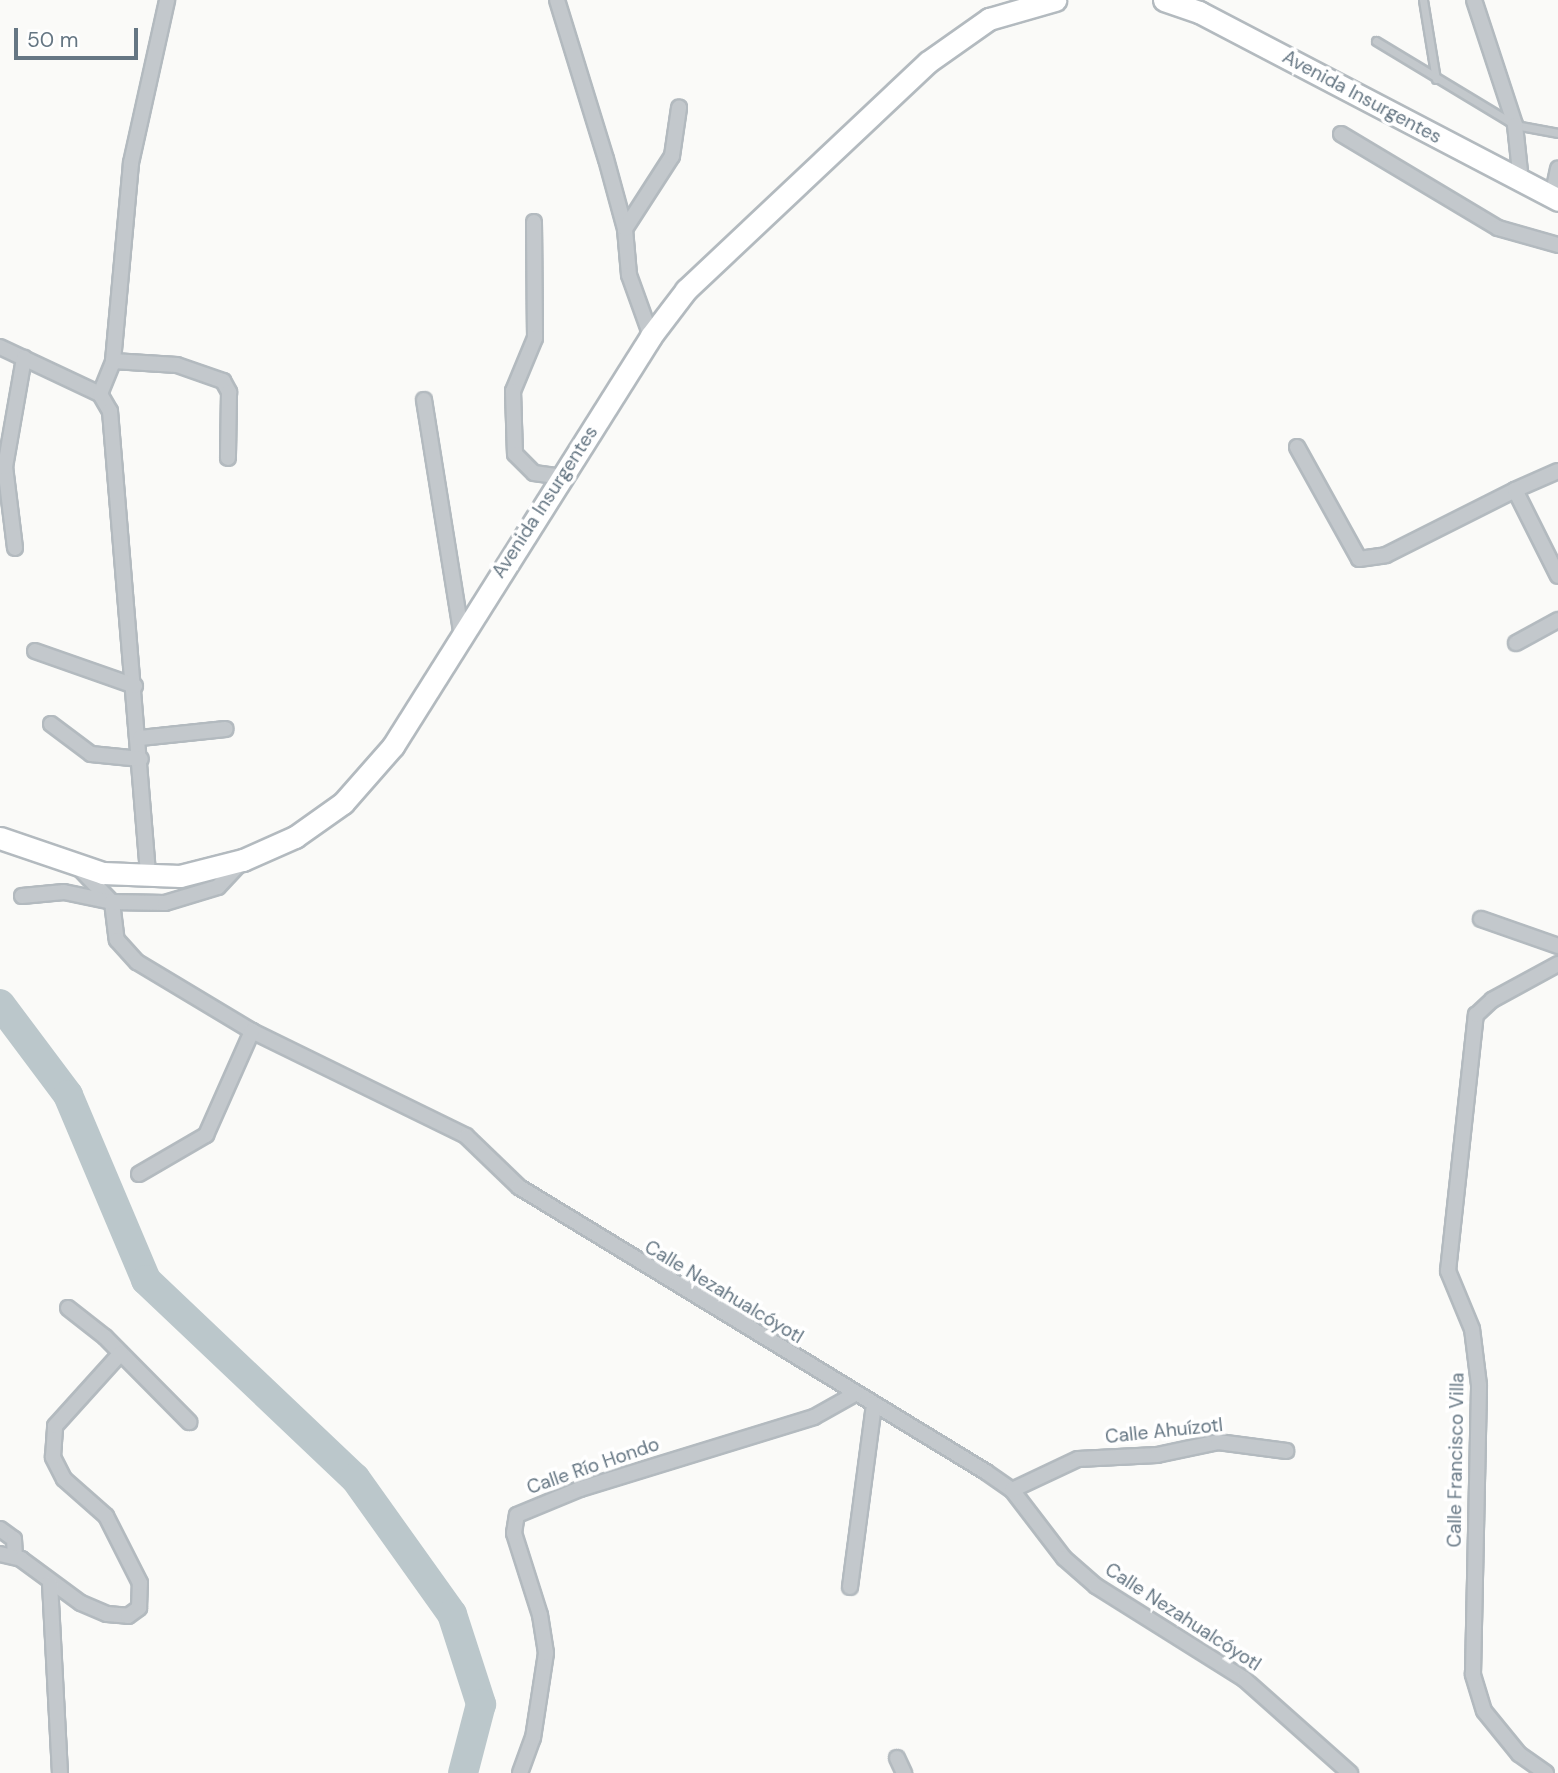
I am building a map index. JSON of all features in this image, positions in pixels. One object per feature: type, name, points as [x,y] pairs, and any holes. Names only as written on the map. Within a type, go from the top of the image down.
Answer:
[{"type":"main road","name":"Avenida Insurgentes","points":[[0,838],[77,867],[148,877],[180,876],[243,860],[295,837],[343,803],[393,746],[461,631],[563,477],[651,336],[686,290],[928,62],[989,19],[1055,0]]},
{"type":"main road","name":"Avenida Insurgentes","points":[[1164,0],[1199,12],[1555,198]]},
{"type":"street","points":[[100,394],[113,361],[131,163],[167,0]]},
{"type":"street","points":[[557,0],[625,229],[629,275],[651,336]]},
{"type":"street","points":[[1474,0],[1515,125],[1521,180]]},
{"type":"street","points":[[625,229],[672,156],[679,108]]},
{"type":"street","points":[[1341,134],[1498,228],[1558,245]]},
{"type":"street","points":[[1555,198],[1558,169]]},
{"type":"street","points":[[534,222],[535,338],[513,391],[515,454],[534,473],[563,477]]},
{"type":"street","points":[[0,347],[100,394],[112,421],[140,738],[148,877]]},
{"type":"street","points":[[15,548],[2,467],[24,358]]},
{"type":"street","points":[[113,361],[177,365],[223,381],[229,392],[228,458]]},
{"type":"street","points":[[424,400],[461,631]]},
{"type":"street","points":[[1297,447],[1359,559],[1385,555],[1558,471]]},
{"type":"street","points":[[1515,490],[1558,576]]},
{"type":"street","points":[[1516,643],[1558,620]]},
{"type":"street","points":[[35,651],[135,686]]},
{"type":"street","points":[[51,724],[91,754],[141,759]]},
{"type":"street","points":[[140,738],[226,729]]},
{"type":"street","points":[[22,896],[64,892],[112,902],[165,903],[218,887],[243,860]]},
{"type":"street","points":[[77,867],[112,902]]},
{"type":"street","name":"Calle Nezahualcóyotl","points":[[112,902],[113,926],[127,952],[252,1031],[466,1136],[519,1187],[1012,1490],[1064,1558],[1097,1586],[1244,1679],[1350,1773]]},
{"type":"street","points":[[1481,919],[1558,946]]},
{"type":"street","name":"Calle Francisco Villa","points":[[1546,1773],[1519,1754],[1484,1711],[1473,1674],[1479,1385],[1472,1329],[1448,1271],[1476,1015],[1492,1000],[1558,964]]},
{"type":"street","points":[[139,1174],[206,1135],[252,1031]]},
{"type":"street","points":[[68,1308],[121,1353],[189,1422]]},
{"type":"street","points":[[0,1529],[14,1539],[7,1555],[50,1583],[117,1617],[132,1615],[141,1604],[140,1583],[106,1516],[64,1479],[53,1457],[55,1426],[121,1353]]},
{"type":"street","name":"Calle Río Hondo","points":[[520,1773],[536,1726],[546,1653],[514,1533],[517,1514],[615,1477],[814,1417],[855,1394]]},
{"type":"street","points":[[850,1587],[874,1405]]},
{"type":"street","name":"Calle Ahuízotl","points":[[1012,1490],[1078,1459],[1157,1455],[1218,1442],[1286,1451]]},
{"type":"street","points":[[50,1583],[60,1773]]},
{"type":"street","points":[[897,1758],[904,1773]]},
{"type":"lane","points":[[1423,0],[1436,79]]},
{"type":"lane","points":[[1376,41],[1515,125],[1558,133]]},
{"type":"waterway","points":[[0,1004],[68,1095],[146,1280],[355,1478],[452,1614],[481,1704],[463,1773]]}]
